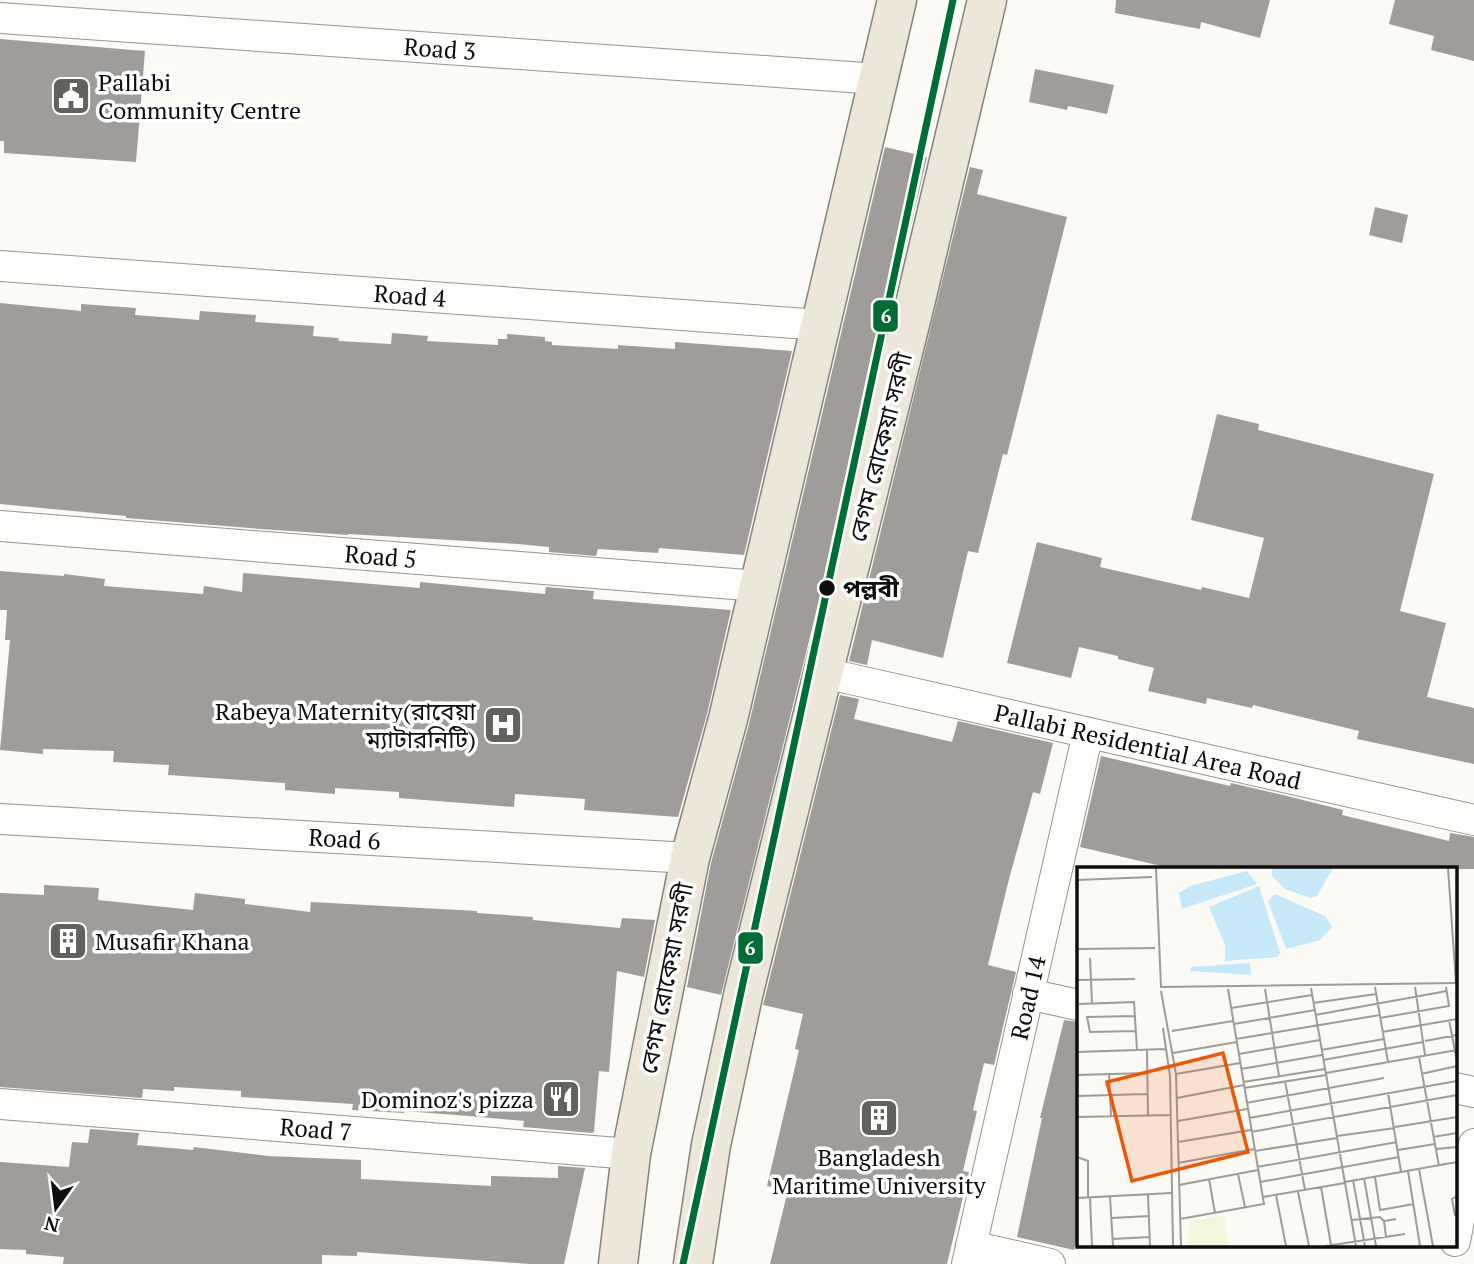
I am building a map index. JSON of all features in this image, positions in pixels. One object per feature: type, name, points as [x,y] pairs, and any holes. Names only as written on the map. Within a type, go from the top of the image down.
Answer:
[{"type":"main road","name":"বেগম রোকেয়া সরণী","points":[[618,1264],[631,1154],[690,858],[728,719],[897,0]]},
{"type":"main road","name":"বেগম রোকেয়া সরণী","points":[[693,1264],[711,1145],[744,991],[915,304],[987,0]]},
{"type":"street","name":"Road 3","points":[[0,18],[879,79]]},
{"type":"street","name":"Road 4","points":[[0,266],[821,326]]},
{"type":"street","name":"Road 5","points":[[0,526],[759,586]]},
{"type":"street","name":"Pallabi Residential Area Road","points":[[824,673],[1474,820]]},
{"type":"street","name":"Road 14","points":[[969,1255],[1088,733]]},
{"type":"street","name":"Road 6","points":[[0,819],[690,858]]},
{"type":"street","points":[[1028,995],[1077,1005]]},
{"type":"street","points":[[1456,1088],[1474,1092]]},
{"type":"street","name":"Road 7","points":[[0,1104],[631,1154]]},
{"type":"street","points":[[1456,1233],[1474,1144]]},
{"type":"street","points":[[1450,1264],[1453,1246]]},
{"type":"street","points":[[969,1255],[1050,1264]]},
{"type":"building","points":[[1116,0],[1270,0],[1260,38],[1201,22],[1200,29],[1115,13]]},
{"type":"building","points":[[1395,0],[1474,0],[1474,61],[1431,50],[1434,36],[1389,24]]},
{"type":"building","name":"Pallabi Community Centre","points":[[0,39],[145,51],[136,162],[4,153],[4,141],[0,141]]},
{"type":"building","points":[[1035,69],[1114,85],[1107,114],[1068,106],[1067,110],[1029,102]]},
{"type":"building","points":[[885,147],[927,157],[721,995],[687,987],[711,863],[749,724]]},
{"type":"building","points":[[970,167],[983,170],[977,194],[1067,217],[1007,455],[1003,454],[978,553],[968,551],[943,658],[872,640],[867,665],[849,661]]},
{"type":"building","points":[[1375,207],[1408,215],[1402,243],[1369,235]]},
{"type":"building","points":[[0,303],[81,311],[81,304],[136,308],[135,315],[199,320],[200,311],[256,315],[255,322],[314,326],[313,336],[338,338],[339,341],[391,344],[392,333],[428,336],[427,341],[498,345],[498,339],[507,339],[507,334],[545,337],[545,341],[552,342],[552,345],[618,349],[618,345],[675,349],[675,342],[792,351],[744,555],[659,548],[658,553],[598,549],[596,556],[549,552],[549,547],[518,544],[261,529],[0,504]]},
{"type":"building","points":[[1217,414],[1259,424],[1258,430],[1434,474],[1400,611],[1446,623],[1427,697],[1474,708],[1474,764],[1357,739],[1359,731],[1253,705],[1252,708],[1207,698],[1206,704],[1148,691],[1154,668],[1079,647],[1071,678],[1007,663],[1037,542],[1102,558],[1100,567],[1249,598],[1264,538],[1191,520]]},
{"type":"building","points":[[0,571],[64,574],[105,579],[104,586],[203,594],[204,586],[242,592],[243,573],[420,588],[420,582],[545,594],[546,587],[594,591],[593,599],[731,610],[707,714],[678,817],[584,810],[585,799],[515,794],[514,807],[399,798],[399,792],[335,788],[335,794],[285,790],[285,783],[168,775],[169,765],[113,762],[114,751],[43,749],[43,754],[0,750],[10,640],[5,640],[7,610],[0,610]]},
{"type":"building","points":[[840,695],[859,699],[854,719],[952,742],[958,721],[1053,743],[1040,794],[1033,792],[988,965],[1016,972],[994,1065],[984,1063],[973,1110],[977,1111],[963,1171],[969,1172],[947,1264],[770,1264],[788,1190],[767,1186],[799,1050],[795,1049],[803,1014],[763,1005]]},
{"type":"building","points":[[1101,756],[1230,786],[1231,783],[1283,795],[1343,810],[1342,815],[1449,841],[1450,833],[1474,837],[1474,869],[1165,867],[1080,847]]},
{"type":"building","points":[[44,885],[99,888],[98,900],[193,910],[195,893],[245,899],[245,904],[310,912],[311,902],[477,911],[533,917],[533,920],[620,928],[622,918],[655,920],[644,977],[617,971],[609,1072],[599,1071],[592,1133],[523,1127],[524,1121],[404,1111],[352,1110],[353,1104],[241,1097],[241,1091],[174,1087],[174,1091],[143,1089],[142,1098],[0,1087],[0,893],[44,895]]},
{"type":"building","points":[[1064,1020],[1077,1022],[1077,1237],[1074,1250],[1017,1237],[1040,1118]]},
{"type":"building","points":[[90,1129],[139,1133],[137,1145],[193,1150],[194,1147],[268,1156],[361,1160],[361,1179],[491,1186],[491,1176],[558,1178],[558,1166],[585,1168],[564,1264],[357,1252],[357,1256],[322,1255],[322,1264],[63,1264],[64,1257],[26,1254],[26,1250],[0,1249],[0,1162],[69,1167],[72,1142],[88,1143]]},
{"type":"metro line","name":"6","points":[[683,1264],[953,0]]},
{"type":"place","name":"Pallabi Community Centre","points":[[71,96]]},
{"type":"place","name":"পল্লবী","points":[[827,588]]},
{"type":"place","name":"Rabeya Maternity(রাবেয়া ম্যাটারনিটি)","points":[[503,725]]},
{"type":"place","name":"Musafir Khana","points":[[68,941]]},
{"type":"place","name":"Dominoz's pizza","points":[[561,1099]]},
{"type":"place","name":"Bangladesh Maritime University","points":[[879,1118]]}]
